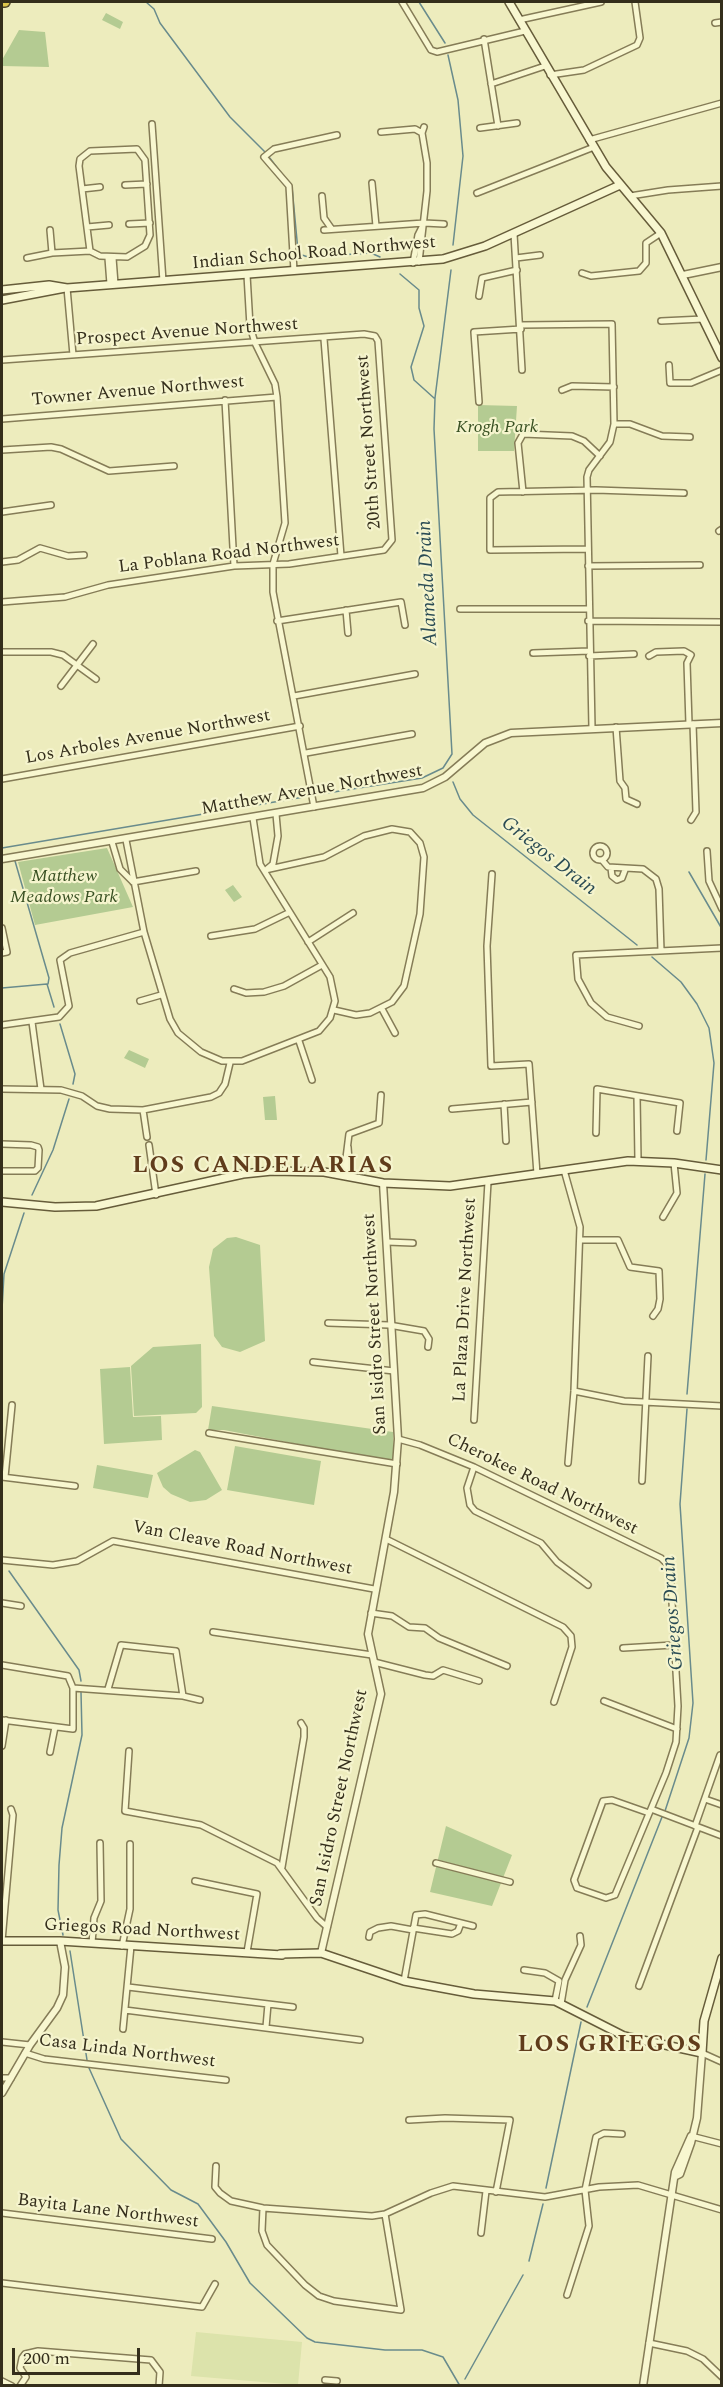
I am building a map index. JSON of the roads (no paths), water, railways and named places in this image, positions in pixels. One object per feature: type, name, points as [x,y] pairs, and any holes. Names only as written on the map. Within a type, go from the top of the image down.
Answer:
[{"type":"main road","points":[[509,2],[589,140],[620,185],[661,233],[722,358]]},
{"type":"main road","name":"Indian School Road Northwest","points":[[2,300],[52,293],[67,288],[416,263],[443,259],[462,255],[514,234],[620,185]]},
{"type":"main road","name":"Indian School Road Northwest","points":[[2,291],[49,285],[67,288]]},
{"type":"main road","points":[[2,1202],[70,1208],[113,1204],[266,1171],[295,1170],[347,1175],[383,1183],[450,1186],[638,1160],[722,1170]]},
{"type":"main road","name":"Griegos Road Northwest","points":[[2,1941],[60,1941],[247,1953],[321,1954],[404,1981],[474,1994],[558,2002],[624,2036],[702,2053]]},
{"type":"main road","points":[[702,2053],[704,2021],[721,1959]]},
{"type":"street","points":[[402,2],[431,50],[442,50],[525,31]]},
{"type":"street","points":[[519,20],[601,2]]},
{"type":"street","points":[[550,75],[584,70],[637,45],[640,38],[635,2]]},
{"type":"street","points":[[484,39],[498,126]]},
{"type":"street","points":[[491,84],[545,66]]},
{"type":"street","points":[[589,140],[722,103]]},
{"type":"street","points":[[480,128],[517,123]]},
{"type":"street","points":[[153,124],[163,281]]},
{"type":"street","points":[[381,132],[423,130],[427,163],[424,223],[416,263]]},
{"type":"street","points":[[294,271],[289,186],[264,157],[274,149],[337,135]]},
{"type":"street","points":[[477,193],[594,147]]},
{"type":"street","points":[[27,258],[52,253],[90,251],[111,258],[134,255],[148,243],[150,223],[145,160],[142,152],[128,148],[90,151],[80,159],[90,251]]},
{"type":"street","points":[[372,183],[376,226]]},
{"type":"street","points":[[125,185],[147,184]]},
{"type":"street","points":[[630,196],[668,190],[722,186]]},
{"type":"street","points":[[82,189],[100,187]]},
{"type":"street","points":[[322,196],[324,218],[328,229],[424,223],[444,224]]},
{"type":"street","points":[[129,224],[150,223]]},
{"type":"street","points":[[87,227],[109,225]]},
{"type":"street","points":[[50,230],[52,253]]},
{"type":"street","points":[[582,273],[591,276],[639,271],[646,263],[646,243],[661,233]]},
{"type":"street","points":[[514,234],[522,370]]},
{"type":"street","points":[[516,258],[540,255]]},
{"type":"street","points":[[111,258],[112,284]]},
{"type":"street","points":[[683,275],[722,267]]},
{"type":"street","points":[[479,296],[482,278],[517,270]]},
{"type":"street","points":[[247,275],[250,326],[255,343],[274,384],[277,397],[285,523],[272,573],[277,621],[306,753],[314,807]]},
{"type":"street","points":[[67,288],[73,355]]},
{"type":"street","points":[[661,321],[703,319]]},
{"type":"street","points":[[479,402],[474,332],[521,327],[612,324],[614,424],[610,442],[589,470],[587,490],[592,728]]},
{"type":"street","name":"Prospect Avenue Northwest","points":[[2,360],[324,339],[364,334],[375,336]]},
{"type":"street","name":"20th Street Northwest","points":[[375,336],[378,342],[392,540],[389,547]]},
{"type":"street","points":[[324,339],[341,556]]},
{"type":"street","points":[[669,365],[670,383],[691,383],[722,370]]},
{"type":"street","points":[[562,390],[572,386],[614,387]]},
{"type":"street","name":"Towner Avenue Northwest","points":[[2,419],[277,397]]},
{"type":"street","points":[[225,400],[234,566]]},
{"type":"street","points":[[614,424],[630,424],[662,436],[690,437]]},
{"type":"street","points":[[523,492],[519,438],[527,434],[572,436],[584,441],[600,456]]},
{"type":"street","points":[[2,450],[51,447],[109,471],[174,466]]},
{"type":"street","points":[[588,549],[490,550],[490,498],[498,492],[587,490],[684,493]]},
{"type":"street","points":[[2,512],[51,505]]},
{"type":"street","name":"La Poblana Road Northwest","points":[[2,602],[65,597],[108,585],[234,566],[341,556],[384,550],[389,547]]},
{"type":"street","points":[[2,562],[18,560],[40,549],[68,556],[84,555]]},
{"type":"street","points":[[588,566],[700,565]]},
{"type":"street","points":[[277,621],[402,602],[405,625]]},
{"type":"street","points":[[460,609],[588,609]]},
{"type":"street","points":[[346,610],[348,633]]},
{"type":"street","points":[[588,621],[722,622]]},
{"type":"street","points":[[61,686],[93,644]]},
{"type":"street","points":[[649,656],[656,652],[684,651],[691,655],[687,663],[696,812],[691,820]]},
{"type":"street","points":[[2,652],[51,652],[63,656],[96,679]]},
{"type":"street","points":[[533,653],[634,654]]},
{"type":"street","points":[[294,696],[415,674]]},
{"type":"street","name":"Matthew Avenue Northwest","points":[[2,859],[126,840],[433,785],[446,777],[478,747],[501,736],[520,732],[722,723]]},
{"type":"street","name":"Los Arboles Avenue Northwest","points":[[2,779],[300,726]]},
{"type":"street","points":[[616,727],[620,781],[625,788],[626,799],[636,804]]},
{"type":"street","points":[[306,753],[412,734]]},
{"type":"street","points":[[266,870],[273,864],[278,836],[276,814]]},
{"type":"street","points":[[126,840],[144,932],[161,995],[174,1026],[188,1043],[211,1058],[230,1063],[243,1062],[319,1031],[334,1010],[333,985],[270,884],[266,870],[260,864],[253,818]]},
{"type":"street","points":[[266,870],[324,857],[364,836],[392,829],[410,832],[420,843],[424,857],[423,888],[411,966],[404,986],[392,1002],[382,1009],[356,1014],[334,1010]]},
{"type":"street","points":[[112,842],[120,869],[133,882]]},
{"type":"street","points":[[707,851],[709,881],[722,909]]},
{"type":"street","points":[[602,860],[611,868],[643,870],[658,883],[661,951]]},
{"type":"street","points":[[611,868],[612,876],[617,880],[622,878],[625,870]]},
{"type":"street","points":[[133,882],[196,872]]},
{"type":"street","points":[[492,874],[487,946],[491,1066],[529,1064],[537,1174]]},
{"type":"street","points":[[211,936],[255,929],[288,913]]},
{"type":"street","points":[[308,942],[353,913]]},
{"type":"street","points":[[2,928],[7,952],[2,953]]},
{"type":"street","points":[[2,1025],[58,1017],[69,1006],[60,960],[70,953],[144,932]]},
{"type":"street","points":[[639,1026],[607,1017],[591,1003],[578,979],[576,955],[722,948]]},
{"type":"street","points":[[234,989],[246,993],[264,992],[284,986],[322,966]]},
{"type":"street","points":[[140,1001],[161,995]]},
{"type":"street","points":[[382,1009],[395,1033]]},
{"type":"street","points":[[32,1022],[41,1089]]},
{"type":"street","points":[[299,1041],[312,1080]]},
{"type":"street","points":[[2,1089],[61,1090],[82,1096],[97,1106],[110,1109],[142,1110],[211,1097],[219,1093],[225,1084],[230,1063]]},
{"type":"street","points":[[596,1133],[597,1089],[680,1103],[677,1131]]},
{"type":"street","points":[[347,1175],[351,1132],[379,1123],[381,1095]]},
{"type":"street","points":[[637,1096],[638,1160]]},
{"type":"street","points":[[452,1109],[532,1102]]},
{"type":"street","points":[[504,1104],[506,1141]]},
{"type":"street","points":[[142,1110],[147,1137]]},
{"type":"street","points":[[2,1144],[31,1145],[38,1147],[39,1150],[38,1168],[35,1171],[2,1171]]},
{"type":"street","points":[[148,1145],[156,1195]]},
{"type":"street","points":[[663,1217],[677,1193],[674,1163]]},
{"type":"street","points":[[564,1170],[580,1227],[574,1391],[568,1463]]},
{"type":"street","name":"La Plaza Drive Northwest","points":[[474,1420],[488,1182]]},
{"type":"street","name":"San Isidro Street Northwest","points":[[321,1954],[381,1694],[368,1634],[374,1589],[386,1539],[397,1464],[398,1439],[383,1183]]},
{"type":"street","points":[[580,1240],[618,1240],[630,1267],[659,1271],[660,1299],[658,1309],[653,1316]]},
{"type":"street","points":[[387,1242],[413,1243]]},
{"type":"street","points":[[328,1323],[424,1331],[429,1339],[428,1347]]},
{"type":"street","points":[[642,1481],[648,1356]]},
{"type":"street","points":[[313,1362],[394,1371]]},
{"type":"street","points":[[574,1391],[646,1402],[722,1406]]},
{"type":"street","points":[[12,1405],[3,1477],[75,1486]]},
{"type":"street","points":[[209,1433],[397,1464]]},
{"type":"street","name":"Cherokee Road Northwest","points":[[398,1439],[420,1444],[474,1467],[661,1558],[670,1568],[676,1742],[650,1811],[615,1895],[606,1898],[577,1888],[574,1880],[603,1801],[612,1800],[650,1811]]},
{"type":"street","points":[[474,1467],[466,1488],[470,1505],[475,1511],[541,1543],[557,1563],[588,1585]]},
{"type":"street","points":[[386,1539],[563,1628],[571,1636],[572,1647],[554,1702]]},
{"type":"street","name":"Van Cleave Road Northwest","points":[[2,1560],[52,1565],[76,1561],[113,1541],[374,1589]]},
{"type":"street","points":[[2,1603],[21,1606]]},
{"type":"street","points":[[371,1613],[392,1616],[401,1624],[433,1631],[440,1638],[507,1666]]},
{"type":"street","points":[[213,1632],[373,1659],[425,1675],[433,1676],[443,1670],[479,1681]]},
{"type":"street","points":[[108,1689],[121,1645],[144,1647],[176,1651],[183,1696]]},
{"type":"street","points":[[623,1648],[673,1645]]},
{"type":"street","points":[[2,1665],[68,1676],[73,1688],[73,1729],[4,1720],[2,1746]]},
{"type":"street","points":[[73,1688],[183,1696],[200,1700]]},
{"type":"street","points":[[604,1701],[677,1729]]},
{"type":"street","points":[[282,1867],[304,1737],[304,1728],[301,1723]]},
{"type":"street","points":[[50,1752],[55,1727]]},
{"type":"street","points":[[129,1751],[125,1811],[201,1825],[282,1867],[317,1918],[327,1927]]},
{"type":"street","points":[[639,1986],[720,1755]]},
{"type":"street","points":[[705,1799],[722,1805]]},
{"type":"street","points":[[2,1941],[13,1815],[11,1809]]},
{"type":"street","points":[[650,1811],[722,1836]]},
{"type":"street","points":[[92,1943],[94,1917],[101,1901],[100,1843]]},
{"type":"street","points":[[122,1946],[130,1909],[130,1844]]},
{"type":"street","points":[[436,1863],[510,1882]]},
{"type":"street","points":[[195,1881],[257,1894],[247,1953]]},
{"type":"street","points":[[404,1981],[414,1918],[420,1913],[474,1926]]},
{"type":"street","points":[[369,1937],[370,1932],[378,1928],[391,1926],[452,1934],[458,1930],[461,1923]]},
{"type":"street","points":[[558,2002],[581,1945],[580,1936]]},
{"type":"street","points":[[2,2093],[63,1995],[65,1967],[60,1941]]},
{"type":"street","points":[[123,2029],[130,1946]]},
{"type":"street","points":[[524,1970],[545,1973],[559,1981],[558,2002]]},
{"type":"street","points":[[128,1987],[293,2007]]},
{"type":"street","points":[[266,2028],[268,2004]]},
{"type":"street","points":[[125,2010],[360,2040]]},
{"type":"street","points":[[2,2042],[30,2045]]},
{"type":"street","name":"Casa Linda Northwest","points":[[25,2053],[44,2060],[226,2080]]},
{"type":"street","points":[[643,2385],[675,2172],[687,2142],[692,2136],[700,2095],[702,2053]]},
{"type":"street","name":"Griegos Road Northwest","points":[[702,2053],[722,2062]]},
{"type":"street","points":[[2,2078],[10,2078]]},
{"type":"street","points":[[409,2120],[445,2118],[510,2120],[496,2192]]},
{"type":"street","points":[[567,2295],[589,2226],[585,2190],[596,2138],[604,2133],[622,2134]]},
{"type":"street","points":[[692,2136],[722,2144]]},
{"type":"street","points":[[216,2166],[214,2187],[220,2193],[231,2201],[263,2208],[372,2216],[385,2214],[440,2189],[453,2186],[545,2197],[585,2190],[638,2185],[671,2197],[722,2210]]},
{"type":"street","points":[[481,2233],[486,2191]]},
{"type":"street","points":[[263,2208],[262,2231],[267,2245],[305,2285],[319,2296],[334,2301],[401,2310],[385,2214]]},
{"type":"street","name":"Bayita Lane Northwest","points":[[2,2213],[212,2240]]},
{"type":"street","points":[[2,2283],[202,2307],[215,2284]]},
{"type":"street","points":[[649,2343],[687,2351],[703,2359],[721,2374]]},
{"type":"street","points":[[20,2385],[26,2378],[20,2368],[22,2358],[25,2354],[38,2351],[151,2360],[160,2372],[159,2385]]},
{"type":"street","points":[[2,2381],[12,2385]]},
{"type":"waterway","points":[[146,2],[154,9],[160,23],[230,117],[266,153]]},
{"type":"waterway","name":"Alameda Drain","points":[[419,2],[445,43]]},
{"type":"waterway","name":"Alameda Drain","points":[[448,55],[458,100],[463,156],[453,245]]},
{"type":"waterway","points":[[269,157],[292,187],[298,251],[302,255],[308,257],[371,253],[380,257]]},
{"type":"waterway","name":"Alameda Drain","points":[[321,794],[422,778],[443,768],[452,754],[434,429],[435,398],[451,270]]},
{"type":"waterway","points":[[400,274],[419,290],[419,308],[424,326],[411,367],[414,380],[434,398]]},
{"type":"waterway","name":"Griegos Drain","points":[[453,782],[460,799],[473,815],[637,945]]},
{"type":"waterway","name":"Alameda Drain","points":[[2,848],[304,797]]},
{"type":"waterway","points":[[15,861],[49,978],[48,984]]},
{"type":"waterway","points":[[689,872],[722,929]]},
{"type":"waterway","name":"Griegos Drain","points":[[652,957],[681,982],[697,1004],[709,1028],[714,1063],[706,1160]]},
{"type":"waterway","points":[[2,988],[47,984],[54,1007]]},
{"type":"waterway","points":[[60,1024],[75,1074],[73,1084]]},
{"type":"waterway","points":[[32,1195],[53,1150],[69,1099]]},
{"type":"waterway","name":"Griegos Drain","points":[[687,1394],[705,1174]]},
{"type":"waterway","points":[[2,1309],[4,1274],[24,1213]]},
{"type":"waterway","name":"Griegos Drain","points":[[665,1811],[689,1738],[693,1703],[680,1504],[687,1409]]},
{"type":"waterway","points":[[9,1571],[79,1670],[81,1681]]},
{"type":"waterway","points":[[63,1935],[58,1910],[59,1865],[62,1828],[82,1735],[81,1692]]},
{"type":"waterway","name":"Griegos Drain","points":[[587,2007],[662,1817]]},
{"type":"waterway","points":[[70,1951],[87,2060]]},
{"type":"waterway","name":"Griegos Drain","points":[[546,2188],[581,2022]]},
{"type":"waterway","points":[[89,2068],[121,2139],[171,2190],[198,2204],[226,2242],[250,2283],[307,2338],[315,2342],[385,2350],[422,2350],[443,2357],[460,2386]]},
{"type":"waterway","name":"Griegos Drain","points":[[529,2261],[543,2204]]},
{"type":"waterway","name":"Griegos Drain","points":[[465,2379],[523,2275]]},
{"type":"district","name":"LOS CANDELARIAS","points":[[263,1167]]},
{"type":"district","name":"LOS GRIEGOS","points":[[610,2046]]},
{"type":"park label","name":"Krogh Park","points":[[497,428]]},
{"type":"park label","name":"Matthew Meadows Park","points":[[64,887]]}]
